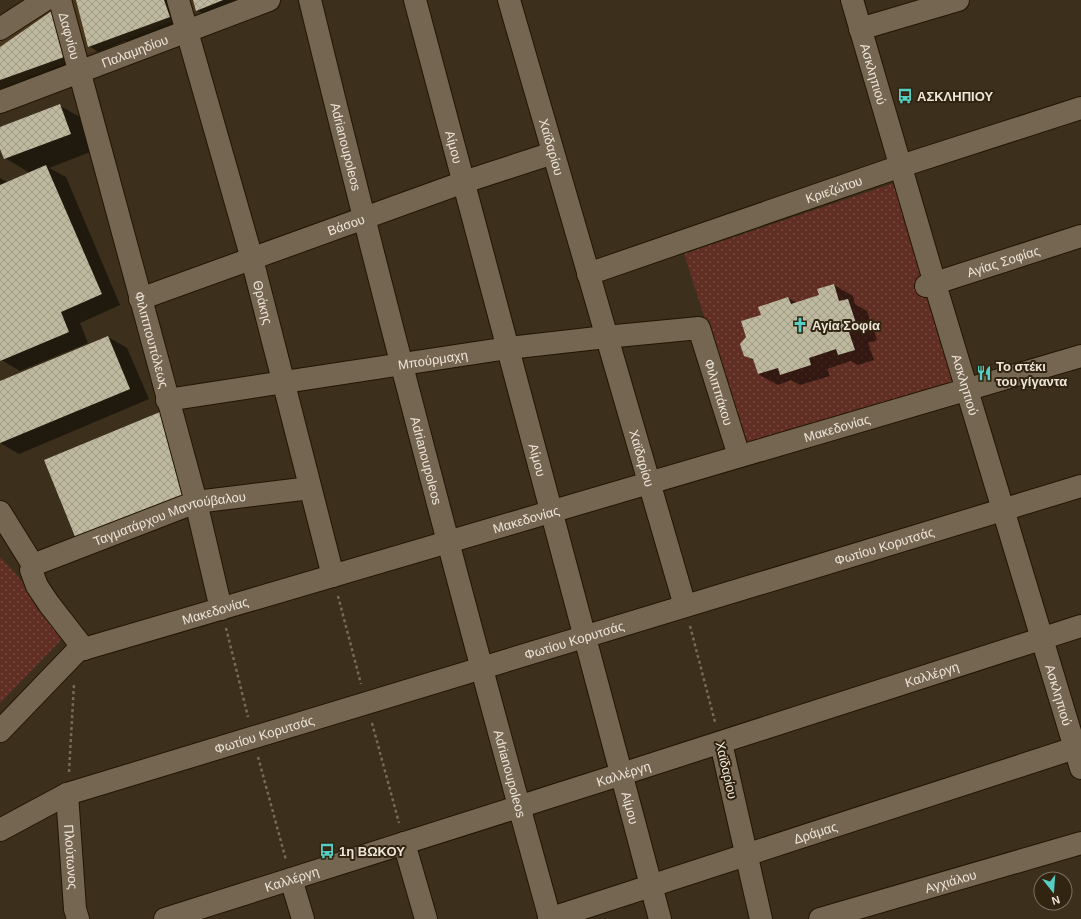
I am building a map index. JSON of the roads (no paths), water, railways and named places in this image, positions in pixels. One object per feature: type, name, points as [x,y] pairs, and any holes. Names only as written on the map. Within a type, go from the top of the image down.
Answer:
[{"type":"street","points":[[0,29],[45,0]]},
{"type":"street","name":"Δαφνίου","points":[[60,0],[80,72]]},
{"type":"street","name":"Θράκης","points":[[178,0],[252,259],[333,576]]},
{"type":"street","name":"Παλαμηδίου","points":[[0,102],[269,0]]},
{"type":"street","name":"Adrianoupoleos","points":[[310,0],[363,219],[481,668],[549,919]]},
{"type":"street","name":"Αίμου","points":[[416,0],[660,919]]},
{"type":"street","name":"Χαϊδαρίου","points":[[509,0],[685,606]]},
{"type":"street","name":"Ασκληπιού","points":[[852,0],[901,166],[931,285],[967,389],[1042,638],[1078,747],[1081,768]]},
{"type":"street","points":[[860,29],[958,0]]},
{"type":"street","name":"Φιλιππουπόλεως","points":[[80,72],[196,502],[221,608]]},
{"type":"street","name":"Κριεζώτου","points":[[588,274],[901,166],[1081,108]]},
{"type":"street","name":"Βάσου","points":[[140,299],[464,182],[553,152]]},
{"type":"street","name":"Αγίας Σοφίας","points":[[931,285],[1081,236]]},
{"type":"street","name":"Μπούρμαχη","points":[[168,400],[508,348],[699,328]]},
{"type":"street","name":"Φιλιππάκου","points":[[699,328],[739,456]]},
{"type":"street","name":"Μακεδονίας","points":[[0,731],[74,653],[84,649],[1081,356]]},
{"type":"street","name":"Φωτίου Κορυτσάς","points":[[0,830],[67,794],[1081,486]]},
{"type":"street","name":"Ταγματάρχου Μαντούβαλου","points":[[33,565],[196,502],[310,488]]},
{"type":"street","points":[[0,512],[33,565],[31,570],[37,586],[84,649]]},
{"type":"street","name":"Καλλέργη","points":[[165,919],[721,743],[1081,626]]},
{"type":"street","name":"Χαϊδαρίου","points":[[721,743],[761,919]]},
{"type":"street","name":"Δράμας","points":[[549,919],[1078,747]]},
{"type":"street","name":"Πλούτωνος","points":[[67,794],[75,909],[78,919]]},
{"type":"street","points":[[404,843],[426,919]]},
{"type":"street","name":"Αγχιάλου","points":[[830,916],[1081,843]]},
{"type":"street","points":[[291,879],[302,919]]},
{"type":"place","name":"ΑΣΚΛΗΠΙΟΥ","points":[[905,96]]},
{"type":"place","name":"Αγία Σοφία","points":[[800,325]]},
{"type":"place","name":"Το στέκι του γίγαντα","points":[[984,373]]},
{"type":"place","name":"1η ΒΩΚΟΥ","points":[[327,851]]}]
